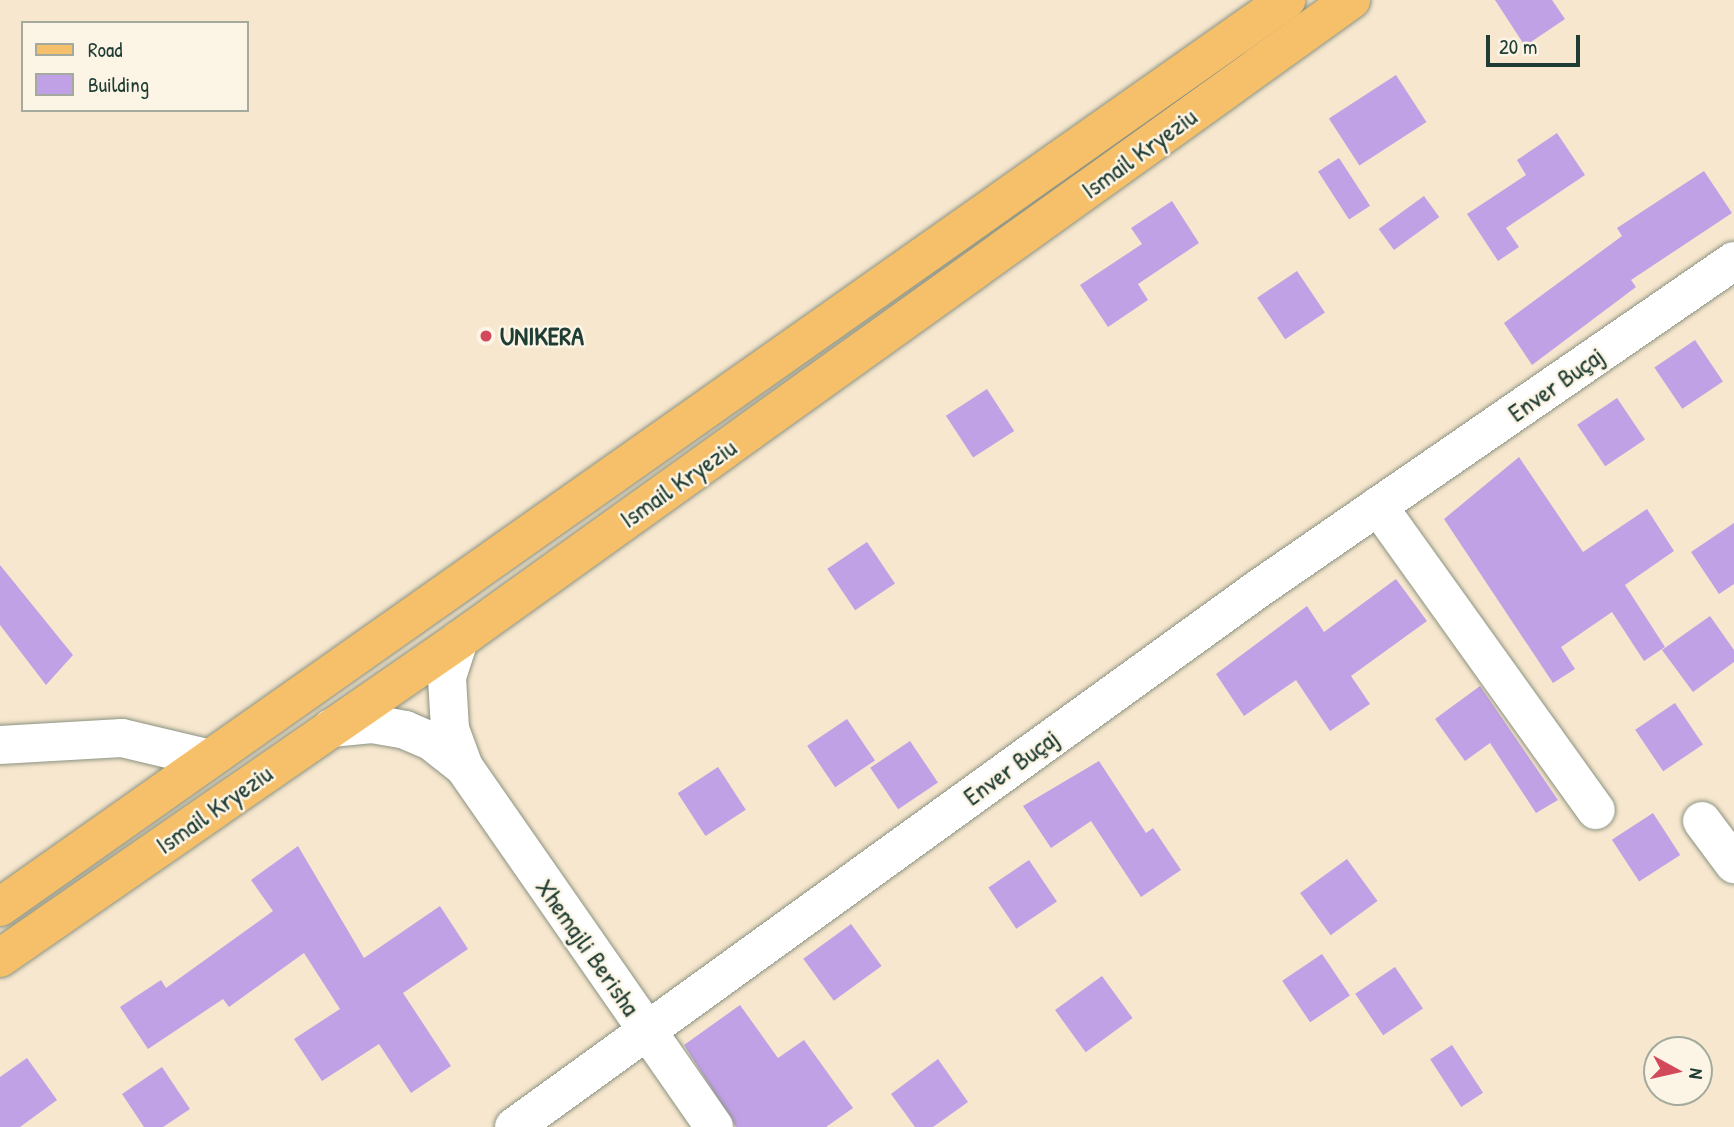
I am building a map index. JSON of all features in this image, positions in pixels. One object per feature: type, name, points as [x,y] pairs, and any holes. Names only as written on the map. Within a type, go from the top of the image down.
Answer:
[{"type":"main road","name":"Ismail Kryeziu","points":[[0,908],[1286,0]]},
{"type":"main road","name":"Ismail Kryeziu","points":[[0,958],[459,640],[1351,0]]},
{"type":"street","name":"Enver Buçaj","points":[[514,1127],[1378,506],[1734,261]]},
{"type":"street","points":[[1378,506],[1596,810]]},
{"type":"street","name":"Xhemajli Berisha","points":[[459,640],[447,678],[450,729],[464,767],[714,1127]]},
{"type":"street","name":"Xhemajli Berisha","points":[[331,728],[372,724],[405,730],[432,741],[464,767]]},
{"type":"street","points":[[0,745],[122,738],[210,759]]},
{"type":"street","points":[[1702,821],[1734,864]]},
{"type":"building","points":[[1495,0],[1552,0],[1565,19],[1525,46]]},
{"type":"building","points":[[1396,75],[1426,122],[1359,166],[1329,119]]},
{"type":"building","points":[[1557,133],[1585,175],[1506,228],[1519,247],[1498,261],[1467,214],[1526,175],[1517,160]]},
{"type":"building","points":[[1339,158],[1370,206],[1349,219],[1318,172]]},
{"type":"building","points":[[1704,171],[1732,213],[1631,280],[1636,287],[1532,365],[1504,323],[1622,236],[1617,228]]},
{"type":"building","points":[[1424,196],[1439,217],[1394,250],[1379,229]]},
{"type":"building","points":[[1172,201],[1199,243],[1138,284],[1148,300],[1108,327],[1080,285],[1142,244],[1131,228]]},
{"type":"building","points":[[1297,271],[1325,312],[1285,339],[1257,298]]},
{"type":"building","points":[[1695,340],[1723,381],[1682,409],[1654,367]]},
{"type":"building","points":[[987,389],[1014,431],[973,458],[946,416]]},
{"type":"building","points":[[1617,398],[1645,439],[1605,466],[1577,425]]},
{"type":"building","points":[[1519,457],[1583,552],[1647,509],[1674,551],[1625,585],[1665,647],[1644,661],[1612,612],[1561,647],[1575,669],[1553,683],[1444,519]]},
{"type":"building","points":[[1734,523],[1734,584],[1719,594],[1691,552]]},
{"type":"building","points":[[867,542],[895,583],[855,610],[827,569]]},
{"type":"building","points":[[0,565],[73,655],[46,685],[0,625]]},
{"type":"building","points":[[1396,579],[1427,621],[1351,676],[1370,704],[1330,731],[1296,680],[1244,716],[1216,674],[1307,606],[1324,632]]},
{"type":"building","points":[[1710,616],[1734,650],[1734,662],[1693,692],[1662,650]]},
{"type":"building","points":[[1480,686],[1558,800],[1536,813],[1490,743],[1465,761],[1435,719]]},
{"type":"building","points":[[1675,703],[1703,744],[1663,771],[1635,730]]},
{"type":"building","points":[[847,719],[875,760],[835,787],[807,746]]},
{"type":"building","points":[[910,741],[938,782],[898,809],[870,768]]},
{"type":"building","points":[[1099,761],[1146,833],[1153,828],[1181,870],[1141,897],[1091,821],[1051,848],[1023,806]]},
{"type":"building","points":[[718,767],[746,810],[706,836],[678,793]]},
{"type":"building","points":[[1653,813],[1680,855],[1639,882],[1612,840]]},
{"type":"building","points":[[298,846],[364,958],[440,906],[468,949],[403,993],[451,1066],[411,1093],[379,1044],[322,1081],[294,1039],[340,1009],[304,953],[229,1007],[223,999],[148,1049],[120,1007],[161,980],[166,988],[273,911],[251,880]]},
{"type":"building","points":[[1347,859],[1378,901],[1331,935],[1300,893]]},
{"type":"building","points":[[1029,860],[1057,901],[1016,929],[988,887]]},
{"type":"building","points":[[851,924],[882,966],[834,1001],[803,959]]},
{"type":"building","points":[[1322,954],[1350,995],[1310,1022],[1282,981]]},
{"type":"building","points":[[1395,967],[1423,1008],[1383,1035],[1355,994]]},
{"type":"building","points":[[1102,976],[1133,1018],[1086,1052],[1055,1010]]},
{"type":"building","points":[[740,1005],[778,1058],[804,1040],[853,1108],[826,1127],[736,1127],[684,1045]]},
{"type":"building","points":[[1452,1045],[1483,1093],[1461,1107],[1430,1059]]},
{"type":"building","points":[[27,1058],[57,1100],[20,1127],[0,1127],[0,1077]]},
{"type":"building","points":[[938,1059],[968,1102],[933,1127],[915,1127],[891,1094]]},
{"type":"building","points":[[162,1067],[190,1109],[163,1127],[144,1127],[122,1094]]},
{"type":"place","name":"UNIKERA","points":[[486,336]]}]
